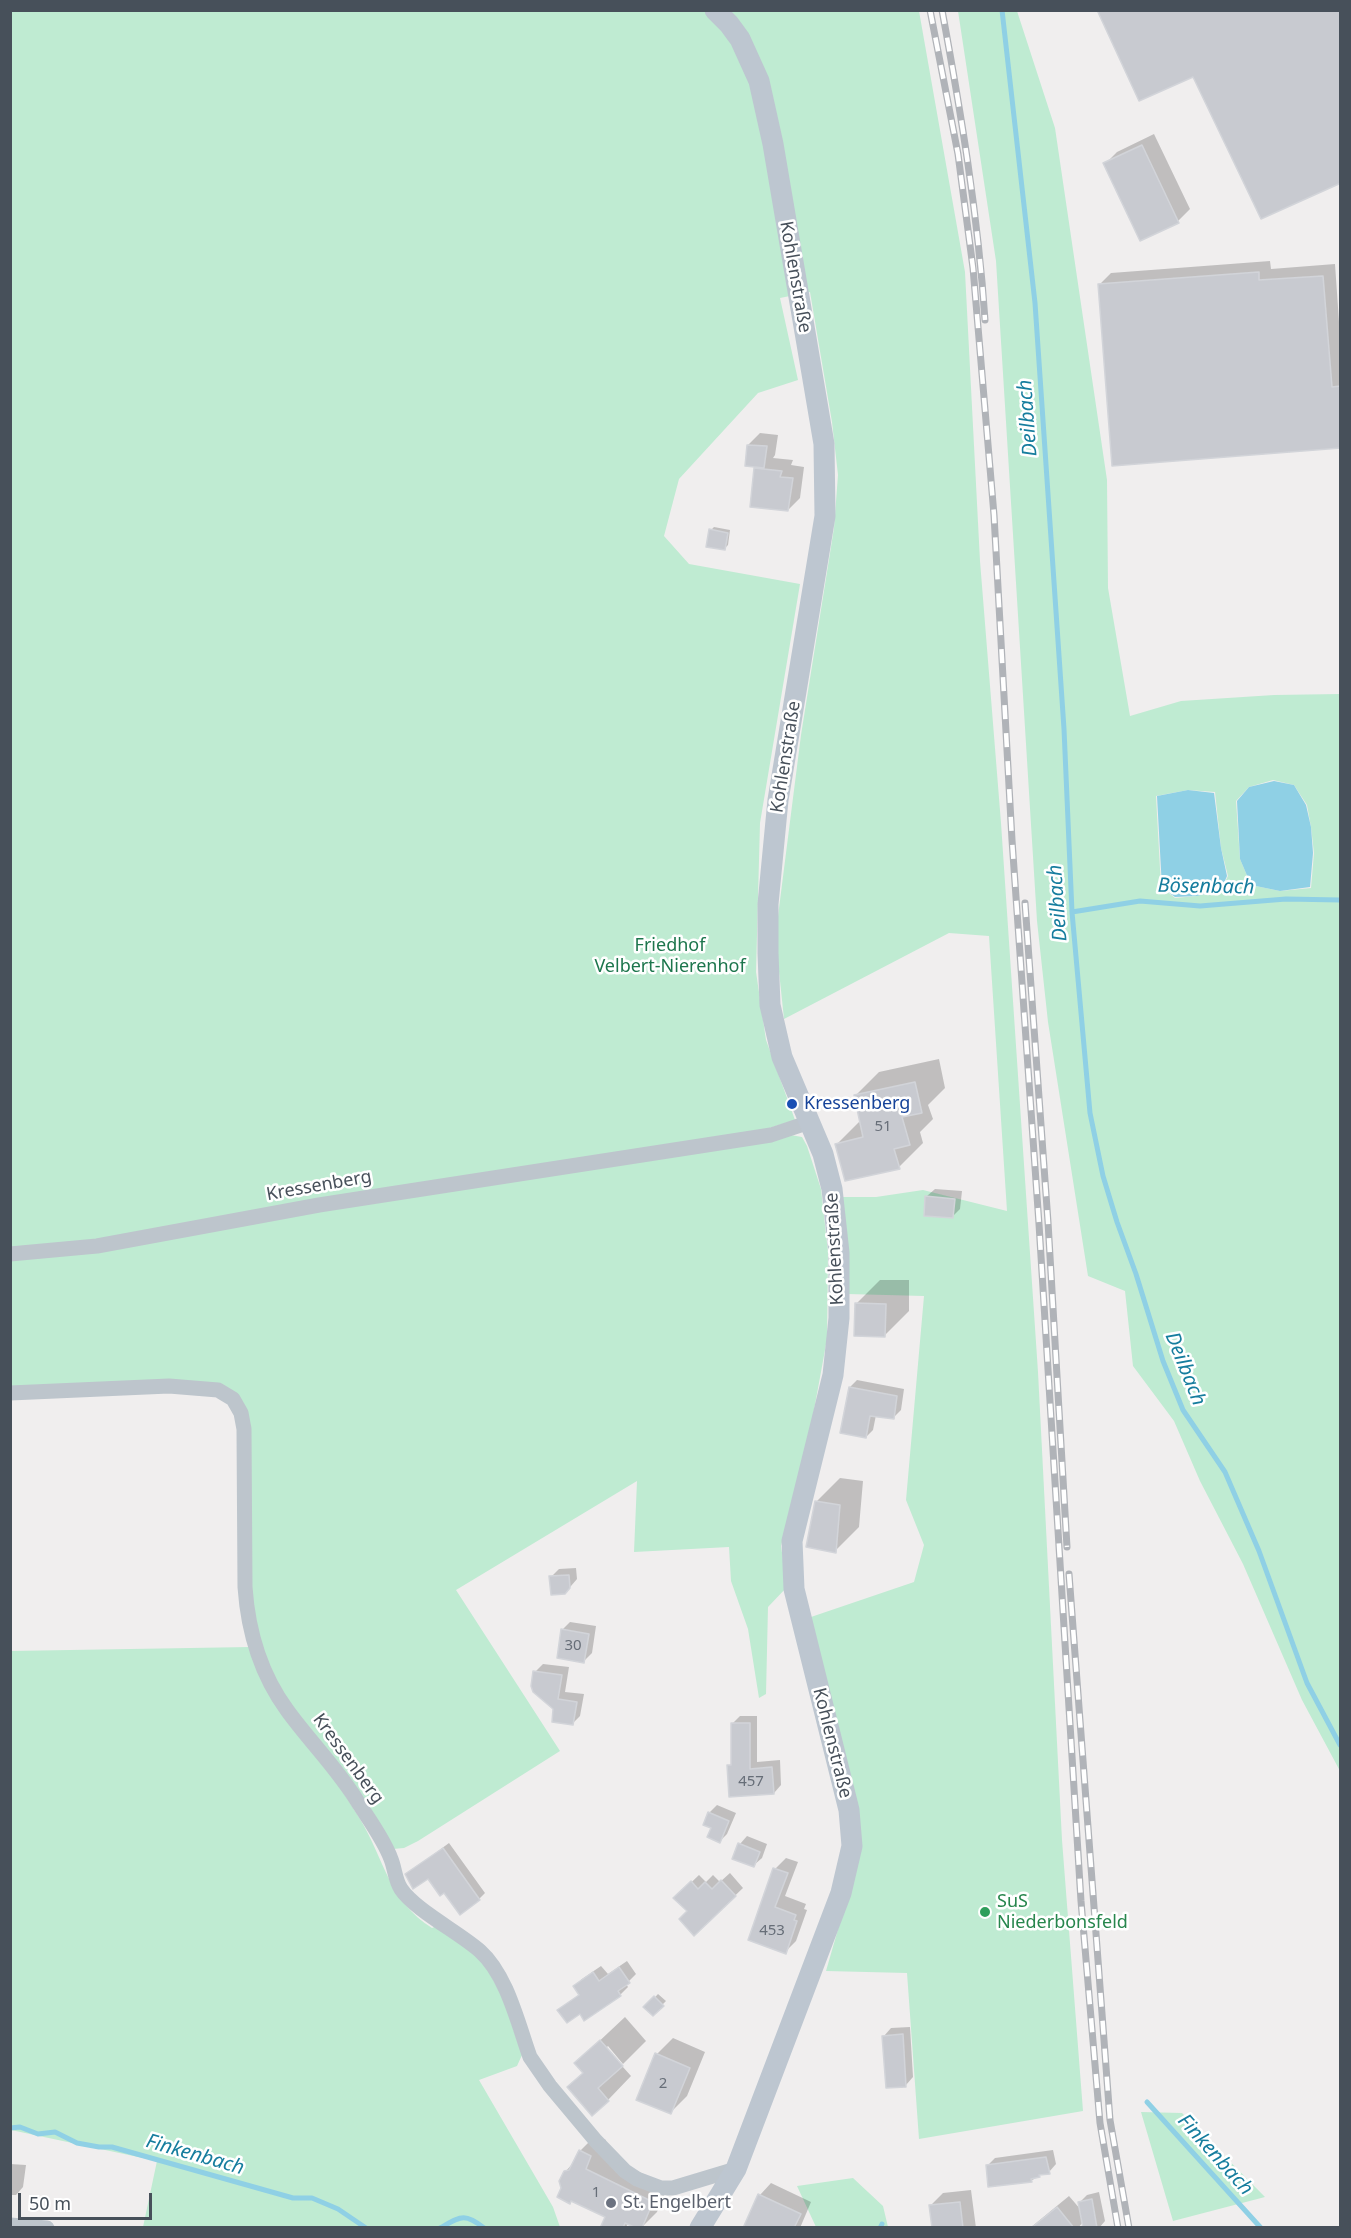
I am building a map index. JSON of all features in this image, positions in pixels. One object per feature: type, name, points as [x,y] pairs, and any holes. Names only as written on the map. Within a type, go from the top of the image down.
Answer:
[{"type":"main road","name":"Kohlenstraße","points":[[700,2228],[736,2169],[841,1893],[852,1846],[849,1810],[794,1589],[792,1541],[833,1375],[839,1318],[839,1253],[832,1189],[810,1122],[782,1057],[770,1005],[768,904],[778,800],[825,516],[824,444],[773,144],[759,81],[740,39],[715,10]]},
{"type":"street","name":"Kressenberg","points":[[10,1254],[97,1246],[319,1205],[771,1135],[810,1122]]},
{"type":"street","name":"Kressenberg","points":[[10,1393],[187,1387],[218,1390],[233,1399],[241,1413],[244,1429],[245,1587],[247,1611],[259,1658],[286,1710],[334,1766],[359,1802],[391,1860],[394,1874],[402,1890],[412,1901],[480,1951],[492,1964],[501,1979],[530,2057],[536,2067],[625,2171],[649,2185],[673,2188],[736,2169]]},
{"type":"street","points":[[10,2225],[48,2228]]},
{"type":"green space","name":"Friedhof Velbert-Nierenhof","points":[[10,11],[919,11],[965,272],[980,561],[1001,823],[1038,1372],[1062,1840],[1083,2111],[919,2139],[907,1973],[826,1971],[862,1846],[840,1737],[811,1617],[914,1582],[924,1545],[906,1500],[924,1296],[847,1294],[842,1197],[876,1197],[923,1190],[1007,1211],[989,936],[949,933],[784,1019],[778,962],[778,916],[801,735],[834,528],[838,475],[832,422],[810,292],[780,298],[798,380],[758,393],[679,479],[664,536],[689,564],[800,584],[760,823],[756,972],[766,1040],[795,1120],[757,1132],[95,1242],[11,1250]]},
{"type":"green space","points":[[958,11],[1017,11],[1055,128],[1107,480],[1108,588],[1130,716],[1181,701],[1274,695],[1340,694],[1340,1771],[1302,1700],[1243,1564],[1200,1481],[1174,1421],[1133,1366],[1125,1291],[1088,1276],[1048,1022],[1037,921],[996,261]],"holes":[[[1273,780],[1294,785],[1307,805],[1314,853],[1311,888],[1280,891],[1251,885],[1240,859],[1236,801],[1249,787]],[[1188,790],[1215,792],[1221,848],[1228,876],[1221,890],[1175,898],[1161,887],[1156,796]]]},
{"type":"green space","points":[[785,1134],[802,1137],[821,1189],[828,1252],[827,1339],[812,1421],[781,1546],[787,1587],[768,1607],[766,1694],[759,1698],[748,1629],[731,1581],[729,1547],[634,1552],[637,1481],[456,1590],[560,1751],[418,1841],[404,1848],[393,1849],[288,1704],[268,1670],[250,1617],[248,1427],[218,1387],[11,1390],[10,1257]]},
{"type":"green space","points":[[250,1647],[360,1819],[389,1878],[406,1905],[432,1928],[439,1925],[483,1960],[503,1998],[522,2055],[517,2066],[479,2080],[553,2207],[560,2227],[143,2227],[157,2161],[11,2130],[10,1651]]},
{"type":"green space","points":[[1141,2112],[1182,2113],[1265,2197],[1173,2221]]},
{"type":"green space","points":[[853,2178],[883,2206],[888,2227],[816,2227],[797,2186]]},
{"type":"water","points":[[1274,781],[1294,785],[1306,805],[1313,853],[1310,887],[1280,891],[1251,885],[1240,859],[1237,801],[1249,787]]},
{"type":"water","points":[[1188,790],[1214,793],[1227,876],[1221,890],[1197,896],[1175,897],[1162,888],[1157,796]]},
{"type":"building","points":[[1097,10],[1341,10],[1341,183],[1261,219],[1193,77],[1139,101]]},
{"type":"building","points":[[1142,145],[1179,223],[1140,241],[1103,163]]},
{"type":"building","points":[[1259,272],[1259,280],[1323,276],[1332,387],[1341,386],[1341,448],[1112,466],[1098,284]]},
{"type":"building","points":[[747,445],[767,446],[764,468],[745,466]]},
{"type":"building","points":[[754,468],[782,471],[780,477],[793,478],[788,511],[750,507]]},
{"type":"building","points":[[709,529],[728,533],[725,550],[706,547]]},
{"type":"building","points":[[915,1082],[922,1113],[902,1117],[910,1145],[894,1149],[900,1169],[845,1181],[835,1144],[863,1137],[854,1095]]},
{"type":"building","points":[[925,1196],[955,1199],[953,1218],[924,1216]]},
{"type":"building","points":[[855,1303],[886,1304],[885,1337],[854,1336]]},
{"type":"building","points":[[849,1387],[897,1396],[894,1419],[870,1416],[866,1438],[840,1433]]},
{"type":"building","points":[[815,1501],[840,1505],[836,1553],[806,1547]]},
{"type":"building","points":[[569,1575],[570,1588],[565,1594],[551,1595],[549,1576]]},
{"type":"building","points":[[561,1629],[589,1634],[584,1663],[557,1658]]},
{"type":"building","points":[[533,1671],[562,1675],[558,1699],[577,1702],[573,1725],[552,1722],[553,1709],[533,1692],[531,1686]]},
{"type":"building","points":[[731,1723],[750,1723],[750,1769],[772,1767],[774,1794],[729,1797],[727,1765],[731,1765]]},
{"type":"building","points":[[708,1812],[729,1821],[720,1843],[707,1837],[711,1828],[703,1825]]},
{"type":"building","points":[[738,1843],[760,1852],[754,1867],[732,1859]]},
{"type":"building","points":[[443,1848],[480,1900],[460,1915],[444,1893],[440,1896],[428,1879],[413,1889],[405,1874]]},
{"type":"building","points":[[773,1868],[788,1873],[775,1907],[796,1915],[794,1920],[797,1921],[786,1954],[748,1940]]},
{"type":"building","points":[[721,1880],[736,1896],[694,1936],[679,1919],[687,1911],[673,1898],[691,1881],[698,1889],[705,1882],[712,1889]]},
{"type":"building","points":[[619,1967],[630,1983],[618,1991],[621,1996],[584,2021],[580,2014],[567,2023],[557,2010],[579,1995],[573,1986],[593,1972],[599,1981]]},
{"type":"building","points":[[654,1996],[664,2006],[653,2016],[643,2007]]},
{"type":"building","points":[[903,2034],[906,2087],[886,2088],[882,2036]]},
{"type":"building","points":[[600,2040],[623,2066],[598,2088],[609,2101],[592,2116],[567,2087],[583,2073],[574,2063]]},
{"type":"building","points":[[655,2053],[690,2068],[671,2114],[636,2100]]},
{"type":"building","points":[[579,2150],[591,2156],[586,2169],[653,2202],[642,2228],[625,2223],[623,2228],[600,2228],[605,2217],[557,2197],[561,2188],[559,2181],[564,2171],[569,2170]]},
{"type":"building","points":[[1046,2157],[1050,2174],[1039,2175],[1040,2177],[1031,2179],[1032,2182],[988,2187],[986,2165]]},
{"type":"building","points":[[758,2194],[801,2214],[794,2228],[743,2228]]},
{"type":"building","points":[[1092,2199],[1097,2228],[1083,2228],[1078,2202]]},
{"type":"building","points":[[960,2202],[963,2228],[932,2228],[929,2205]]},
{"type":"building","points":[[1057,2207],[1074,2228],[1031,2228]]},
{"type":"waterway","name":"Deilbach","points":[[1002,10],[1035,303],[1064,729],[1072,912],[1090,1113],[1103,1176],[1163,1361],[1183,1410],[1225,1472],[1259,1551],[1307,1683],[1340,1745]]},
{"type":"waterway","name":"Bösenbach","points":[[1072,912],[1140,901],[1200,906],[1286,899],[1340,900]]},
{"type":"waterway","name":"Finkenbach","points":[[1147,2102],[1261,2228]]},
{"type":"waterway","name":"Finkenbach","points":[[10,2128],[20,2127],[38,2134],[55,2132],[77,2143],[112,2147],[293,2198],[312,2198],[338,2209],[366,2228]]},
{"type":"waterway","name":"Finkenbach","points":[[440,2228],[462,2218],[472,2220],[484,2228]]},
{"type":"waterway","name":"Finkenbach","points":[[880,2228],[882,2224]]},
{"type":"railway","points":[[930,10],[958,154],[973,268],[994,515],[1012,840],[1039,1224],[1081,1901],[1100,2123],[1118,2228]]},
{"type":"railway","points":[[942,10],[968,164],[985,320]]},
{"type":"railway","points":[[1025,903],[1048,1222],[1067,1547]]},
{"type":"railway","points":[[1069,1574],[1110,2120],[1129,2228]]},
{"type":"place","name":"Kressenberg","points":[[792,1104]]},
{"type":"place","name":"SuS Niederbonsfeld","points":[[985,1912]]},
{"type":"place","name":"St. Engelbert","points":[[611,2203]]}]
